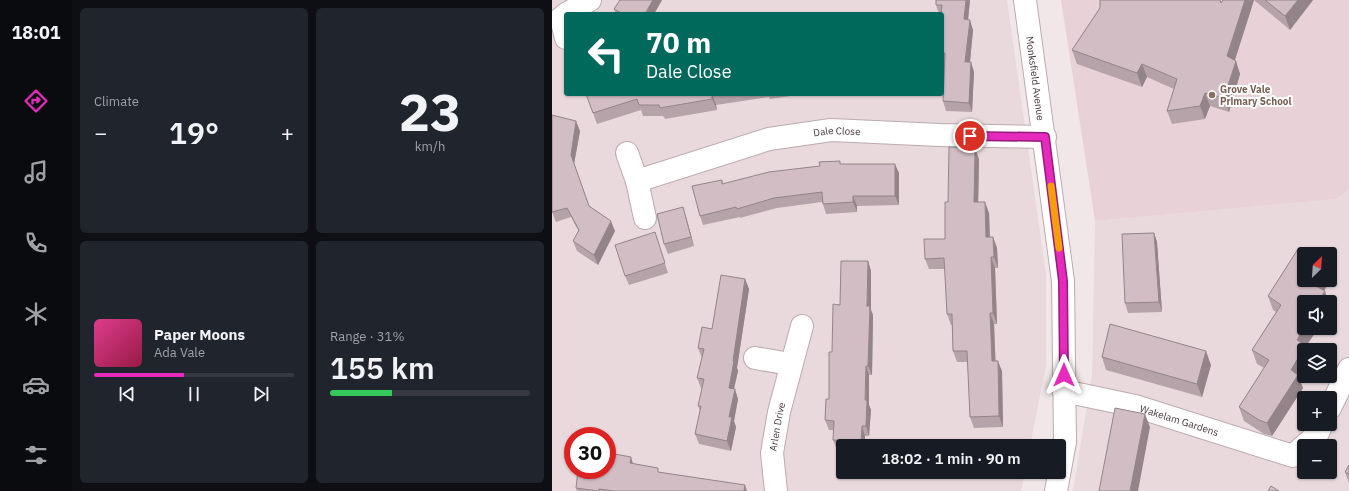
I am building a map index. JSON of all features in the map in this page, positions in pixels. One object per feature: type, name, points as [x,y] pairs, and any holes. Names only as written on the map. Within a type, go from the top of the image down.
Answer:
[{"type":"street","points":[[569,12],[590,0]]},
{"type":"street","name":"Monksfield Avenue","points":[[1025,0],[1045,137],[1063,281],[1065,442],[1056,491]]},
{"type":"street","points":[[564,16],[561,18],[564,30]]},
{"type":"street","name":"Dale Close","points":[[636,181],[769,139],[831,130],[940,135],[1045,137]]},
{"type":"street","points":[[627,153],[636,181],[645,218]]},
{"type":"street","name":"Arlen Drive","points":[[776,491],[772,453],[790,364],[802,326]]},
{"type":"street","points":[[755,358],[790,364]]},
{"type":"street","points":[[1337,394],[1349,369]]},
{"type":"street","name":"Wakelam Gardens","points":[[1064,391],[1135,406],[1297,449]]},
{"type":"street","points":[[1312,439],[1319,431]]},
{"type":"shaded area","points":[[552,0],[1007,0],[1046,274],[1046,366],[1031,439],[836,439],[836,479],[1024,479],[1021,491],[552,491]]},
{"type":"shaded area","name":"Grove Vale Primary School","points":[[1061,0],[1349,0],[1349,189],[1338,199],[1095,221]]},
{"type":"shaded area","points":[[1349,189],[1349,491],[1073,491],[1092,375],[1095,221],[1338,199]]},
{"type":"building","points":[[620,0],[653,0],[646,12],[619,12],[614,9]]},
{"type":"building","points":[[936,0],[966,0],[964,19],[970,20],[965,62],[971,62],[969,103],[943,101],[945,53],[944,12],[941,12],[942,5],[936,5]]},
{"type":"building","name":"Grove Vale Primary School","points":[[1100,0],[1220,0],[1221,3],[1223,0],[1245,0],[1227,56],[1236,61],[1224,98],[1205,93],[1200,106],[1167,111],[1177,79],[1142,64],[1137,73],[1072,50],[1100,8]]},
{"type":"building","points":[[1265,0],[1298,0],[1285,16]]},
{"type":"building","points":[[587,96],[712,96],[712,99],[660,108],[659,105],[639,105],[637,99],[593,113]]},
{"type":"building","points":[[552,115],[576,121],[571,155],[589,206],[611,221],[594,255],[573,241],[579,230],[567,208],[552,212]]},
{"type":"building","points":[[949,147],[975,148],[974,202],[985,202],[986,237],[993,237],[994,257],[991,257],[993,313],[990,313],[992,361],[998,361],[999,416],[970,417],[967,351],[953,351],[952,314],[947,314],[944,258],[925,259],[924,239],[945,239],[945,202],[948,202]]},
{"type":"building","points":[[840,161],[840,164],[895,164],[895,196],[853,196],[853,202],[823,204],[822,192],[774,198],[737,209],[736,207],[700,216],[692,186],[722,180],[722,184],[769,172],[820,166],[819,162]]},
{"type":"building","points":[[683,207],[691,237],[664,244],[657,214]]},
{"type":"building","points":[[655,232],[665,263],[625,276],[615,245]]},
{"type":"building","points":[[1154,233],[1159,302],[1125,303],[1122,234]]},
{"type":"building","points":[[1297,251],[1297,287],[1318,287],[1325,291],[1322,295],[1297,295],[1297,335],[1300,335],[1297,340],[1302,343],[1297,343],[1297,360],[1291,370],[1297,374],[1297,377],[1267,423],[1259,420],[1239,407],[1269,360],[1252,350],[1281,305],[1268,296]]},
{"type":"building","points":[[841,261],[868,261],[867,306],[870,306],[868,366],[866,366],[865,400],[867,400],[866,426],[862,426],[861,439],[833,440],[834,421],[825,420],[826,399],[829,399],[829,352],[832,352],[833,304],[840,305]]},
{"type":"building","points":[[721,275],[745,279],[729,388],[735,389],[729,417],[732,417],[727,441],[695,434],[701,406],[698,406],[704,379],[697,378],[704,349],[698,348],[702,327],[712,329]]},
{"type":"building","points":[[1110,324],[1206,351],[1197,384],[1102,357]]},
{"type":"building","points":[[1115,408],[1145,414],[1130,491],[1099,491]]},
{"type":"building","points":[[616,454],[631,457],[630,463],[658,468],[658,472],[745,485],[744,491],[614,491],[599,489],[598,491],[576,488],[577,479],[616,479]]},
{"type":"building","points":[[1349,465],[1349,474],[1345,472]]},
{"type":"building","points":[[1271,486],[1279,491],[1268,491]]},
{"type":"slow traffic","points":[[1051,186],[1059,248]]},
{"type":"place","name":"Grove Vale Primary School","points":[[1212,95]]},
{"type":"route","points":[[970,136],[1045,137],[1063,281],[1064,375]]}]
